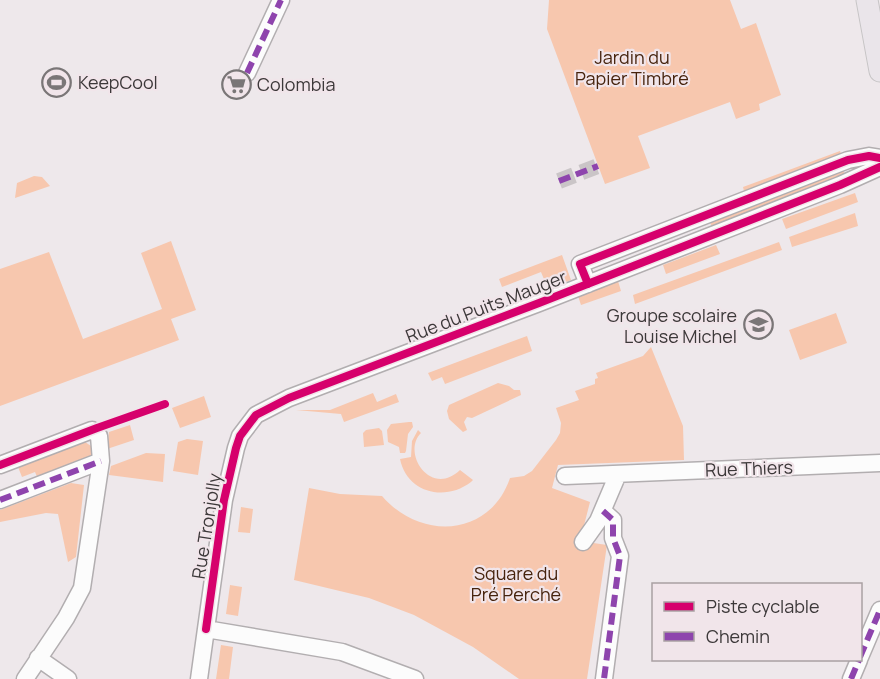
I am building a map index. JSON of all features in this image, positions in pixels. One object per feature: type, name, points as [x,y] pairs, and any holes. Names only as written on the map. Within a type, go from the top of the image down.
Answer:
[{"type":"main road","points":[[867,0],[880,70]]},
{"type":"street","points":[[247,73],[280,0]]},
{"type":"street","name":"Rue du Puits Mauger","points":[[588,284],[580,264],[848,160],[869,156],[880,158]]},
{"type":"street","name":"Rue du Puits Mauger","points":[[244,431],[256,415],[289,398],[588,284],[840,185],[880,167]]},
{"type":"street","points":[[0,465],[92,430],[99,436],[101,461],[82,588],[75,603],[25,679]]},
{"type":"street","name":"Rue Tronjolly","points":[[199,679],[224,500],[232,459],[244,431]]},
{"type":"street","points":[[0,500],[101,461]]},
{"type":"street","name":"Rue Thiers","points":[[566,476],[880,463]]},
{"type":"street","points":[[583,542],[603,511],[618,474]]},
{"type":"street","points":[[603,511],[613,520],[613,538],[620,556],[604,679]]},
{"type":"street","points":[[862,653],[880,610]]},
{"type":"street","points":[[206,628],[342,652],[415,679]]},
{"type":"street","points":[[38,658],[68,679]]},
{"type":"street","points":[[851,679],[859,661]]},
{"type":"green space","name":"Jardin du Papier Timbré","points":[[549,0],[730,0],[741,29],[756,23],[781,95],[759,104],[760,110],[736,119],[730,102],[638,136],[650,168],[605,184],[547,29]]},
{"type":"green space","points":[[840,151],[843,159],[745,195],[743,187]]},
{"type":"green space","points":[[843,170],[846,177],[712,227],[709,220]]},
{"type":"green space","points":[[34,176],[42,177],[50,186],[15,198],[17,183]]},
{"type":"green space","points":[[855,193],[858,202],[786,229],[782,219]]},
{"type":"green space","points":[[855,213],[858,226],[792,247],[789,237]]},
{"type":"green space","points":[[171,241],[196,310],[171,319],[179,340],[0,406],[0,269],[49,252],[83,339],[162,309],[141,253]]},
{"type":"green space","points":[[779,242],[782,250],[635,304],[633,295]]},
{"type":"green space","points":[[716,245],[720,254],[666,274],[663,265]]},
{"type":"green space","points":[[562,255],[571,280],[548,289],[541,272],[502,287],[499,279]]},
{"type":"green space","points":[[618,281],[621,291],[581,305],[578,296]]},
{"type":"green space","points":[[836,313],[847,343],[800,360],[789,330]]},
{"type":"green space","points":[[527,336],[532,351],[445,384],[442,377],[432,381],[428,373]]},
{"type":"green space","name":"Square du Pré Perché","points":[[651,347],[683,426],[684,460],[558,465],[552,488],[590,502],[580,541],[607,545],[587,679],[519,679],[473,647],[414,615],[369,598],[294,580],[309,488],[340,494],[382,496],[398,511],[434,526],[453,526],[471,521],[487,512],[500,498],[510,478],[524,476],[532,471],[556,440],[560,433],[561,423],[556,408],[579,400],[575,391],[595,384],[595,379],[598,378],[596,373],[643,356]]},
{"type":"green space","points":[[498,383],[514,390],[520,390],[521,395],[472,418],[467,417],[464,422],[467,430],[463,432],[449,419],[447,411],[449,405]]},
{"type":"green space","points":[[373,393],[377,402],[396,394],[399,402],[344,422],[341,414],[296,410],[330,410]]},
{"type":"green space","points":[[204,396],[211,417],[180,428],[172,408]]},
{"type":"green space","points":[[412,422],[413,427],[408,434],[406,451],[400,453],[399,447],[388,442],[387,430],[391,424]]},
{"type":"green space","points":[[130,425],[134,440],[107,449],[109,432]]},
{"type":"green space","points":[[379,428],[382,431],[384,445],[364,447],[363,433],[366,430]]},
{"type":"green space","points":[[418,430],[421,433],[416,441],[415,451],[422,470],[439,479],[449,477],[460,470],[473,480],[450,492],[439,492],[428,491],[410,480],[400,459],[411,457],[412,441]]},
{"type":"green space","points":[[187,439],[203,441],[198,475],[173,471],[178,442]]},
{"type":"green space","points":[[85,442],[91,446],[93,458],[38,479],[35,472],[22,477],[18,467]]},
{"type":"green space","points":[[146,453],[165,454],[163,482],[109,475],[111,466]]},
{"type":"green space","points":[[71,483],[84,485],[76,557],[68,562],[58,514],[46,513],[0,522],[0,510]]},
{"type":"green space","points":[[241,507],[253,509],[250,533],[238,532]]},
{"type":"green space","points":[[230,585],[242,587],[238,616],[226,614]]},
{"type":"green space","points":[[221,645],[233,647],[229,679],[216,679]]},
{"type":"tunnel","points":[[559,181],[598,166]]},
{"type":"marked path","points":[[247,73],[281,0]]},
{"type":"marked path","points":[[559,181],[598,166]]},
{"type":"marked path","points":[[0,500],[101,461]]},
{"type":"marked path","points":[[603,511],[613,520],[613,538],[620,556],[604,679]]},
{"type":"marked path","points":[[862,652],[880,610]]},
{"type":"marked path","points":[[851,679],[859,661]]},
{"type":"cycle path","points":[[588,284],[580,264],[848,160],[869,156],[880,158]]},
{"type":"cycle path","points":[[206,629],[224,500],[236,448],[240,436],[256,415],[289,398],[539,303],[840,185],[880,167]]},
{"type":"cycle path","points":[[0,465],[165,404]]},
{"type":"place","name":"KeepCool","points":[[57,82]]},
{"type":"place","name":"Colombia","points":[[236,84]]},
{"type":"place","name":"Groupe scolaire Louise Michel","points":[[758,325]]}]
